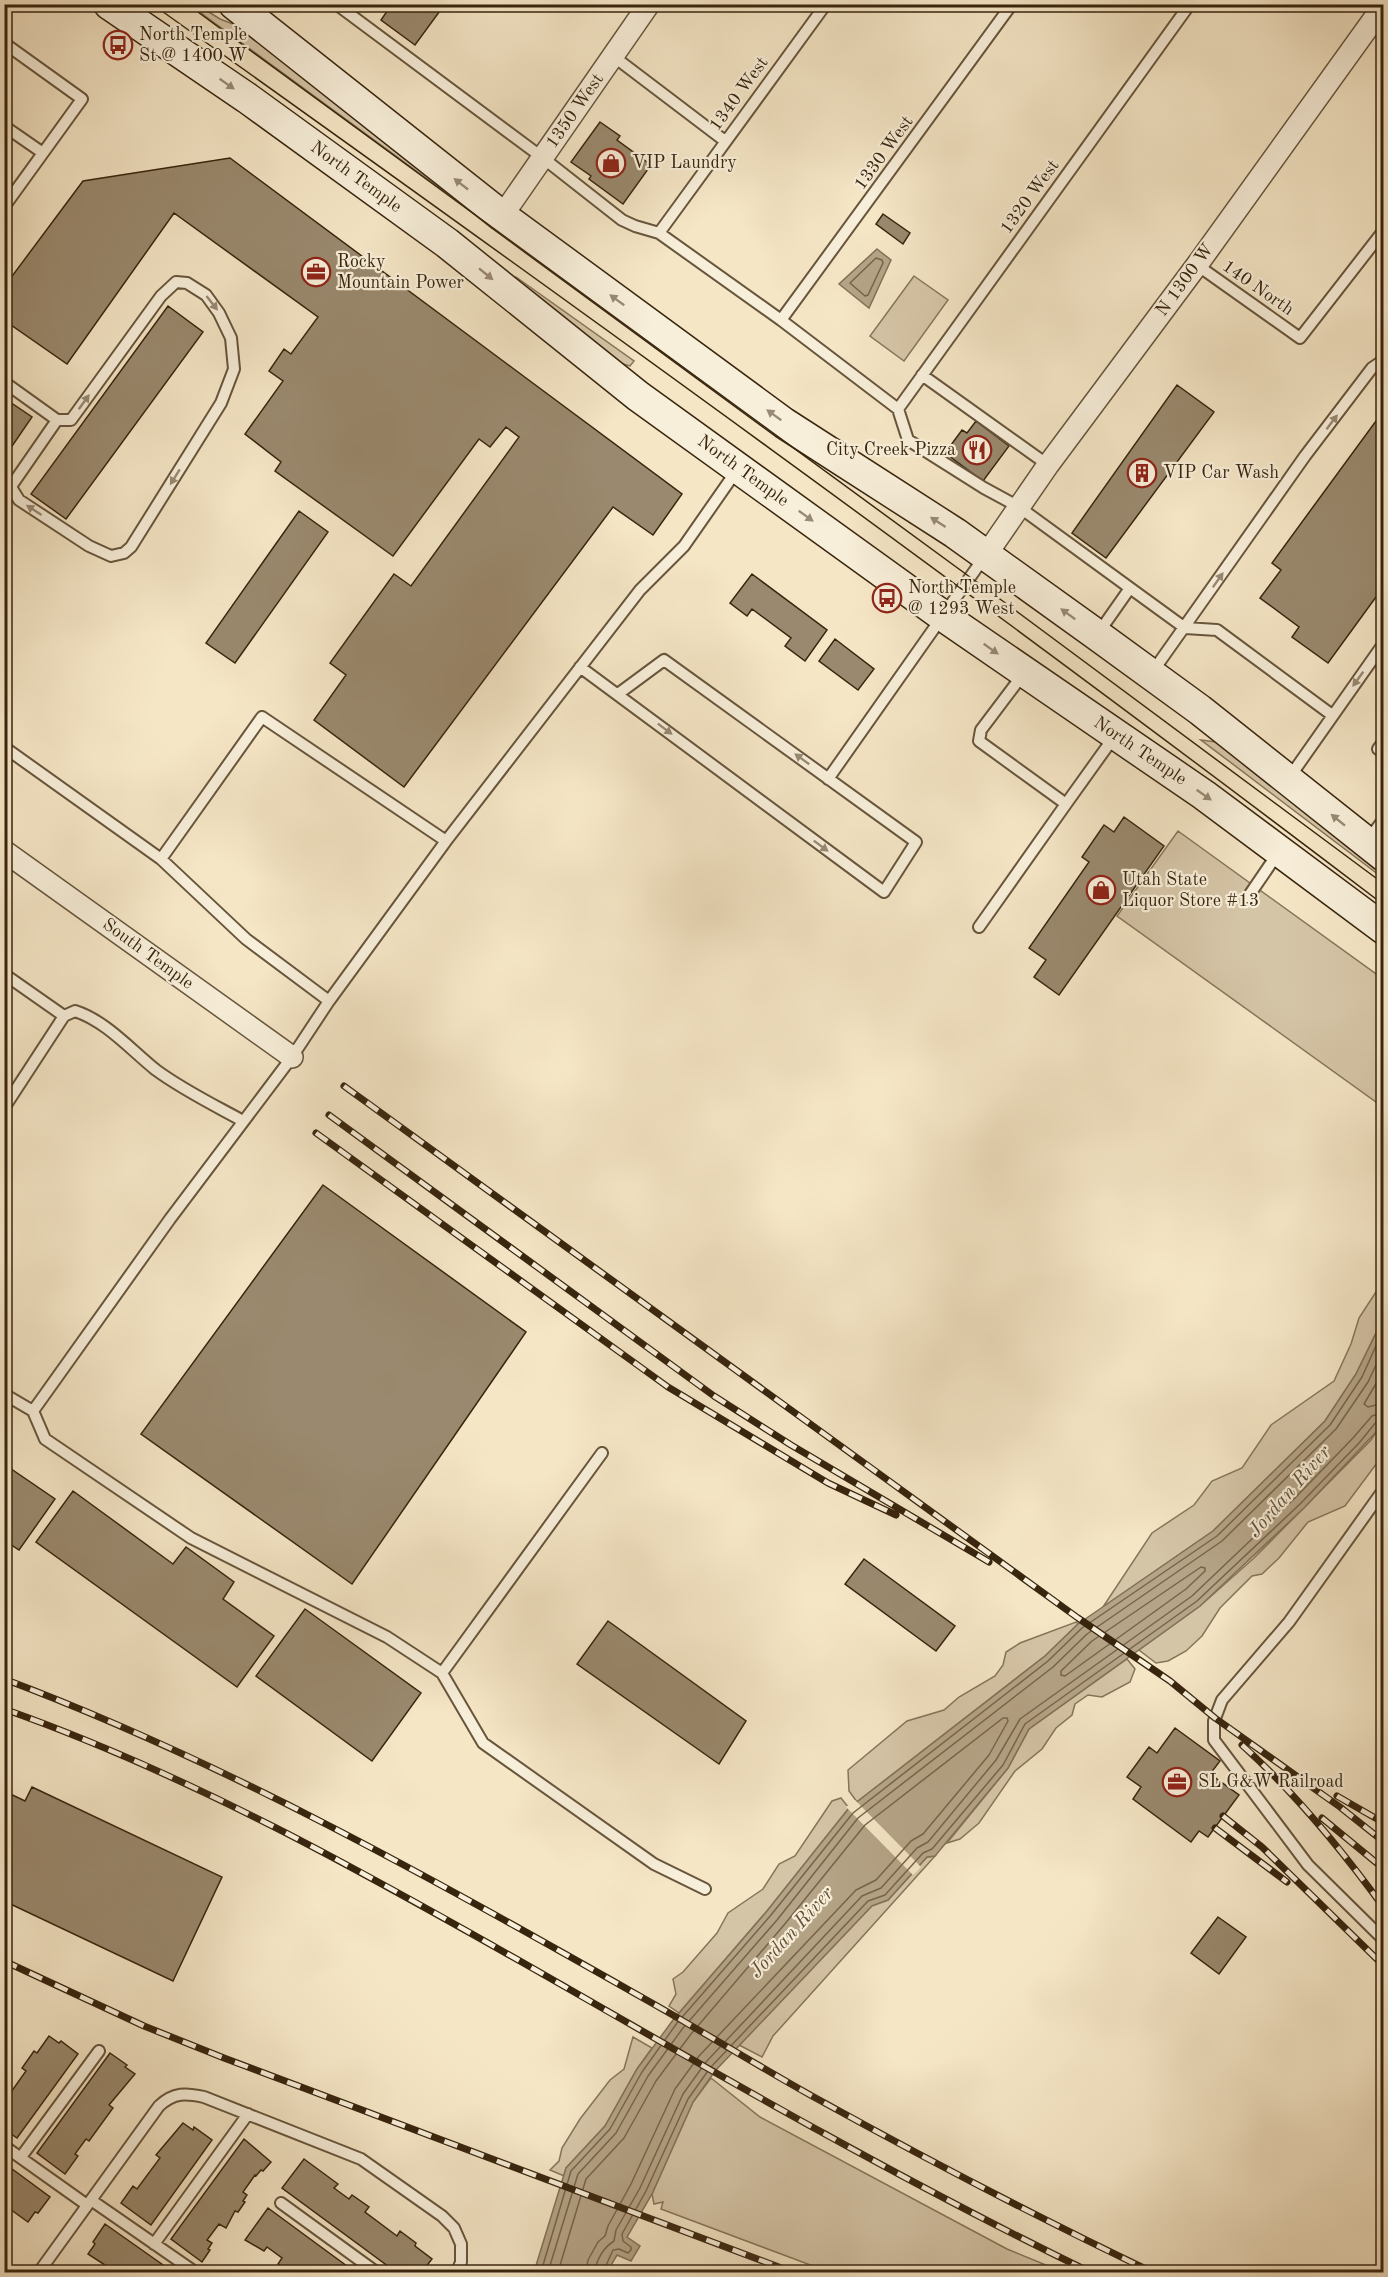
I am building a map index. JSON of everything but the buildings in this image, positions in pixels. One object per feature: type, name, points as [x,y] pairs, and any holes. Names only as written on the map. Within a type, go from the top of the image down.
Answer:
[{"type":"main road","name":"North Temple","points":[[109,4],[248,98],[447,243],[639,396],[943,616],[1280,850],[1383,929]]},
{"type":"main road","points":[[234,4],[502,216],[784,423],[986,555],[1200,710],[1288,780],[1378,839]]},
{"type":"street","name":"1350 West","points":[[502,216],[649,4]]},
{"type":"street","name":"N 1300 W","points":[[986,555],[1048,465],[1197,265],[1383,5]]},
{"type":"street","name":"South Temple","points":[[4,851],[292,1057]]},
{"type":"lane","points":[[336,4],[350,9],[622,220],[659,233],[781,320],[898,409],[908,440],[984,488],[1019,507],[1185,628],[1217,630],[1332,715]]},
{"type":"lane","name":"1340 West","points":[[659,233],[825,4]]},
{"type":"lane","name":"1330 West","points":[[781,320],[1012,4]]},
{"type":"lane","name":"1320 West","points":[[898,409],[1190,4]]},
{"type":"lane","points":[[4,43],[82,99],[5,205]]},
{"type":"lane","points":[[613,56],[726,141]]},
{"type":"lane","points":[[4,126],[43,153]]},
{"type":"lane","name":"140 North","points":[[1197,265],[1300,338],[1383,230]]},
{"type":"lane","points":[[4,382],[57,420],[71,420],[161,296],[176,282],[187,283],[206,295],[219,313],[231,338],[234,369],[221,403],[131,547],[124,553],[111,556],[89,546],[19,500],[12,485],[4,476]]},
{"type":"lane","points":[[1151,674],[1305,456],[1372,369],[1383,360]]},
{"type":"lane","points":[[922,375],[1048,465]]},
{"type":"lane","points":[[12,485],[57,420]]},
{"type":"lane","points":[[33,1411],[170,1219],[292,1057],[329,1001],[446,841],[640,590],[684,546],[738,467]]},
{"type":"lane","points":[[828,778],[986,555]]},
{"type":"lane","points":[[1097,635],[1130,588]]},
{"type":"lane","points":[[1288,780],[1383,643]]},
{"type":"lane","points":[[580,667],[884,892],[916,842],[664,660],[618,694]]},
{"type":"lane","points":[[1024,672],[981,730],[979,741],[1066,804]]},
{"type":"lane","points":[[161,859],[262,717],[446,841]]},
{"type":"lane","points":[[979,927],[1116,734]]},
{"type":"lane","points":[[1383,741],[1378,749],[1383,753]]},
{"type":"lane","points":[[4,747],[161,859],[246,939],[329,1001]]},
{"type":"lane","points":[[1248,897],[1280,850]]},
{"type":"lane","points":[[4,974],[64,1016]]},
{"type":"lane","points":[[4,1108],[64,1016],[75,1011],[85,1014],[158,1071],[243,1121]]},
{"type":"lane","points":[[4,1394],[33,1411],[45,1438],[191,1538],[387,1638],[442,1673],[483,1743],[654,1864],[705,1889]]},
{"type":"lane","points":[[442,1673],[602,1453]]},
{"type":"lane","points":[[1383,1489],[1289,1622],[1222,1700],[1214,1721],[1214,1740],[1308,1865],[1383,1940]]},
{"type":"lane","points":[[21,2157],[99,2051]]},
{"type":"lane","points":[[39,2272],[159,2106],[172,2095],[182,2093],[204,2097],[361,2159],[442,2216],[454,2228],[461,2244],[461,2262],[457,2272]]},
{"type":"lane","points":[[154,2244],[248,2114]]},
{"type":"lane","points":[[4,2146],[195,2272]]},
{"type":"lane","points":[[281,2203],[376,2272]]},
{"type":"shaded area","points":[[204,9],[220,19],[246,29],[447,189],[445,192],[201,13]]},
{"type":"shaded area","points":[[914,276],[948,300],[904,361],[870,336]]},
{"type":"shaded area","points":[[516,277],[634,361],[630,366],[616,362],[513,281]]},
{"type":"shaded area","points":[[1201,740],[1216,742],[1246,762],[1383,872],[1383,878]]},
{"type":"shaded area","points":[[1178,831],[1383,979],[1383,1107],[1117,916]]},
{"type":"shaded area","points":[[1383,1281],[1383,1297],[1377,1331],[1356,1374],[1325,1421],[1213,1531],[1103,1607],[1152,1533],[1194,1505],[1212,1481],[1242,1468],[1271,1425],[1334,1381],[1351,1344],[1359,1318]]},
{"type":"shaded area","points":[[1383,1421],[1383,1455],[1345,1506],[1308,1522],[1279,1558],[1262,1574],[1252,1576],[1220,1608],[1202,1636],[1186,1651],[1168,1661],[1156,1663],[1139,1650],[1200,1606],[1254,1558],[1371,1440]]},
{"type":"shaded area","points":[[1076,1622],[1078,1624],[1045,1656],[857,1802],[849,1791],[848,1770],[907,1721],[944,1710],[959,1697],[995,1676],[1003,1665],[1006,1652],[1020,1643]]},
{"type":"shaded area","points":[[1127,1659],[1135,1669],[1130,1682],[1102,1697],[1088,1695],[1075,1704],[1072,1715],[1056,1728],[1042,1749],[1015,1771],[979,1823],[960,1839],[947,1843],[1008,1768],[1029,1729]]},
{"type":"shaded area","points":[[841,1798],[849,1808],[767,1911],[679,2013],[669,2006],[676,1994],[673,1979],[683,1972],[717,1933],[728,1913],[763,1889],[779,1864],[795,1856],[832,1801]]},
{"type":"shaded area","points":[[935,1856],[773,2036],[762,2057],[739,2045],[872,1905],[888,1900],[927,1857]]},
{"type":"shaded area","points":[[633,2037],[652,2048],[637,2069],[605,2126],[566,2168],[564,2176],[550,2170],[559,2161],[562,2148],[580,2119],[610,2080],[624,2069]]},
{"type":"shaded area","points":[[711,2078],[760,2117],[1007,2249],[1063,2272],[829,2272],[661,2209],[663,2202],[654,2204],[652,2194],[693,2102]]},
{"type":"water","points":[[877,249],[891,260],[869,308],[839,284]]},
{"type":"water","name":"Jordan River","points":[[1383,1303],[1383,1421],[1379,1429],[1304,1508],[1200,1606],[1029,1729],[1008,1768],[935,1856],[927,1857],[888,1900],[872,1906],[715,2071],[693,2102],[652,2194],[627,2237],[640,2246],[631,2261],[617,2255],[607,2272],[534,2272],[566,2168],[605,2126],[637,2069],[673,2020],[767,1911],[849,1808],[1045,1656],[1078,1624],[1213,1531],[1325,1421],[1356,1374],[1377,1331]]},
{"type":"pier","points":[[855,1800],[921,1867],[913,1875],[846,1807]]},
{"type":"tram line","points":[[152,4],[771,450],[1079,676],[1384,905]]},
{"type":"tram line","points":[[187,4],[1004,602],[1384,884]]},
{"type":"railway","points":[[344,1086],[1078,1618],[1170,1681],[1215,1718],[1340,1807],[1384,1842]]},
{"type":"railway","points":[[329,1115],[714,1396],[791,1445],[989,1562]]},
{"type":"railway","points":[[316,1133],[668,1387],[828,1483],[896,1515]]},
{"type":"railway","points":[[4,1679],[169,1748],[330,1826],[565,1954],[854,2119],[1023,2208],[1152,2272]]},
{"type":"railway","points":[[4,1709],[142,1764],[275,1827],[405,1897],[879,2163],[1090,2272]]},
{"type":"railway","points":[[1242,1745],[1262,1763],[1317,1823],[1384,1908]]},
{"type":"railway","points":[[1337,1796],[1384,1823]]},
{"type":"railway","points":[[1223,1816],[1262,1847],[1384,1966]]},
{"type":"railway","points":[[1322,1818],[1384,1869]]},
{"type":"railway","points":[[1215,1828],[1287,1882]]},
{"type":"railway","points":[[4,1961],[144,2026],[224,2058],[792,2272]]},
{"type":"place","name":"North Temple St @ 1400 W","points":[[118,45]]},
{"type":"place","name":"VIP Laundry","points":[[611,163]]},
{"type":"place","name":"Rocky Mountain Power","points":[[316,272]]},
{"type":"place","name":"City Creek Pizza","points":[[977,450]]},
{"type":"place","name":"VIP Car Wash","points":[[1142,473]]},
{"type":"place","name":"North Temple @ 1293 West","points":[[887,598]]},
{"type":"place","name":"Utah State Liquor Store #13","points":[[1101,890]]},
{"type":"place","name":"SL G&W Railroad","points":[[1177,1782]]}]
